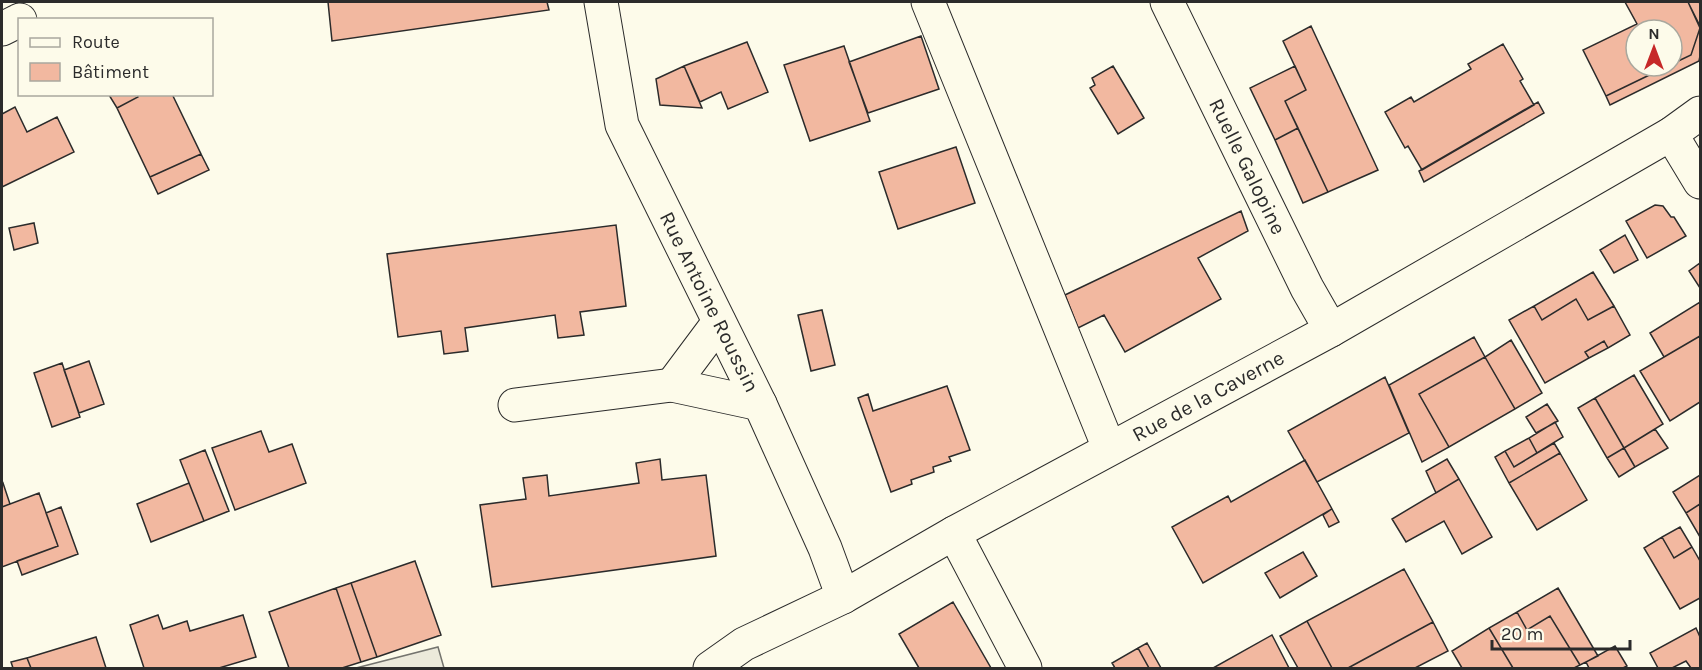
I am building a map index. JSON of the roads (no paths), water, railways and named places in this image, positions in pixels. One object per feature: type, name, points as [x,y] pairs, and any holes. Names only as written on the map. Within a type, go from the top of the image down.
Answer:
[{"type":"street","name":"Rue Antoine Roussin","points":[[601,2],[622,125],[760,404],[825,548],[843,597]]},
{"type":"street","points":[[928,2],[1109,448]]},
{"type":"street","name":"Ruelle Galopine","points":[[1167,2],[1307,288],[1331,330]]},
{"type":"street","points":[[2,29],[18,21]]},
{"type":"street","name":"Rue de la Caverne","points":[[710,669],[744,645],[843,597],[954,532],[1331,330],[1671,134],[1701,113]]},
{"type":"street","points":[[1671,134],[1701,182]]},
{"type":"street","points":[[672,384],[719,322]]},
{"type":"street","points":[[515,405],[672,384],[760,404]]},
{"type":"street","points":[[954,532],[1025,669]]}]
